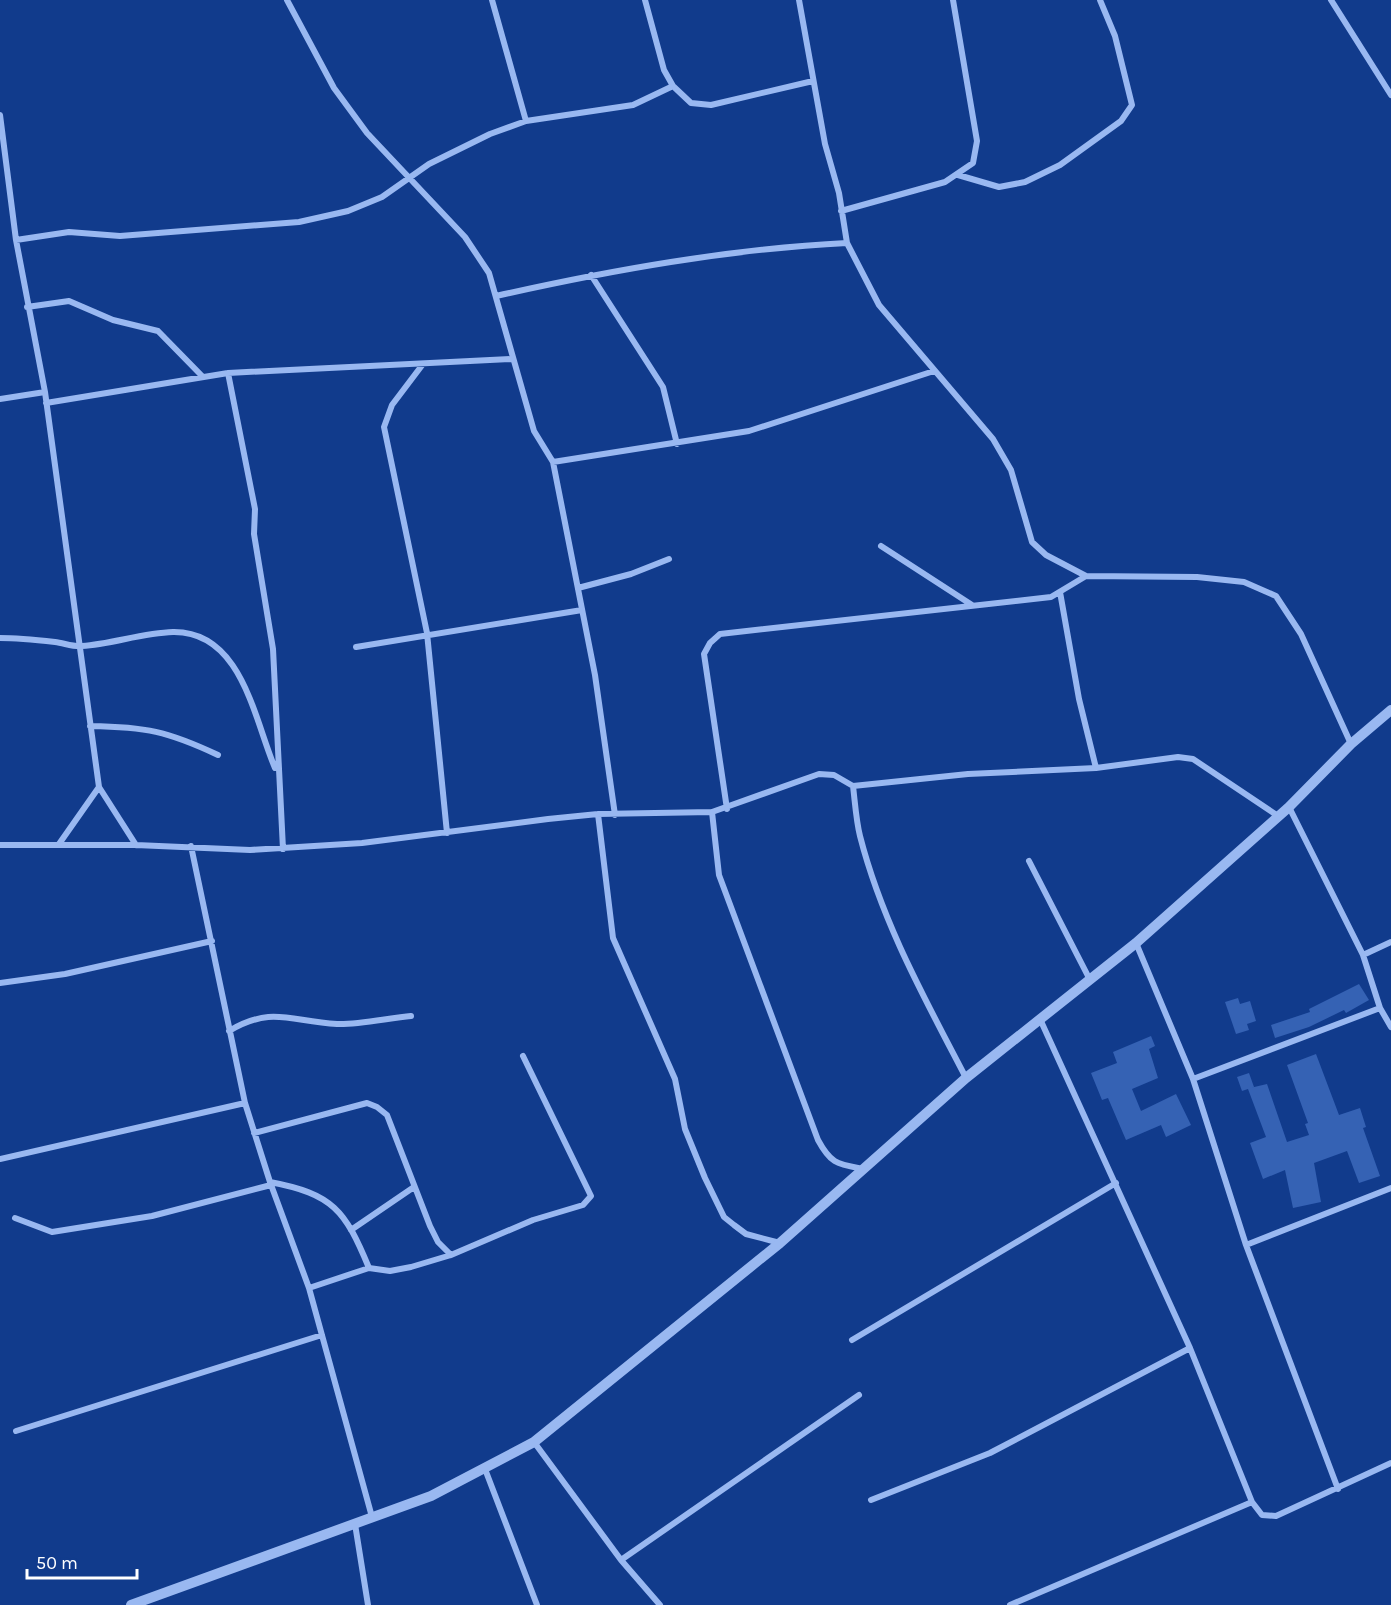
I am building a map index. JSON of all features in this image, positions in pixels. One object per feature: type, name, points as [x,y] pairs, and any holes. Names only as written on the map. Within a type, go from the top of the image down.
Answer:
[{"type":"street","points":[[287,0],[334,88],[367,133],[478,252],[489,273],[534,431],[553,462],[595,675],[615,815]]},
{"type":"street","points":[[492,0],[526,121]]},
{"type":"street","points":[[645,0],[664,70],[673,86],[691,102],[711,105],[813,81]]},
{"type":"street","points":[[800,0],[813,81],[847,243],[879,306],[993,439],[1011,470],[1032,542],[1046,555],[1086,576],[1197,577],[1244,582],[1276,596],[1301,634],[1351,744]]},
{"type":"street","points":[[841,211],[945,182],[973,163],[977,141],[953,0]]},
{"type":"street","points":[[958,175],[999,188],[1025,182],[1060,165],[1121,121],[1132,105],[1115,36],[1100,0]]},
{"type":"street","points":[[1331,0],[1391,94]]},
{"type":"street","points":[[16,240],[69,232],[120,236],[298,222],[348,212],[382,197],[444,155],[526,121],[633,105],[673,86]]},
{"type":"street","points":[[0,115],[16,240],[45,392],[99,787],[136,844]]},
{"type":"street","points":[[496,296],[591,275],[783,246],[847,243]]},
{"type":"street","points":[[591,275],[663,387],[677,444]]},
{"type":"street","points":[[27,307],[69,301],[113,320],[151,328],[158,331],[203,377]]},
{"type":"street","points":[[46,403],[228,373],[512,359]]},
{"type":"street","points":[[423,364],[392,405],[384,427],[427,633],[447,833]]},
{"type":"street","points":[[553,462],[748,431],[933,370]]},
{"type":"street","points":[[228,373],[255,509],[254,534],[273,649],[283,849]]},
{"type":"street","points":[[0,399],[45,392]]},
{"type":"street","points":[[882,546],[972,605]]},
{"type":"street","points":[[578,588],[631,574],[669,559]]},
{"type":"street","points":[[727,809],[704,654],[710,643],[720,634],[1050,597],[1086,576]]},
{"type":"street","points":[[1060,592],[1079,699],[1096,768]]},
{"type":"street","points":[[356,647],[427,633],[582,610]]},
{"type":"street","points":[[0,638],[80,646],[174,632],[205,639],[217,647],[240,676],[251,697],[264,741],[278,774]]},
{"type":"street","points":[[131,1605],[431,1496],[534,1442],[780,1243],[966,1078],[1089,978],[1136,943],[1289,807],[1351,744],[1391,710]]},
{"type":"street","points":[[90,726],[138,727],[177,735],[218,755]]},
{"type":"street","points":[[0,844],[136,844],[283,849],[447,833],[598,814],[712,812],[727,809],[819,774],[834,774],[853,786],[968,774],[1096,768],[1164,757],[1193,759],[1278,816]]},
{"type":"street","points":[[853,786],[859,834],[891,932],[966,1078]]},
{"type":"street","points":[[59,844],[99,787]]},
{"type":"street","points":[[1289,807],[1363,956],[1380,1008],[1391,1027]]},
{"type":"street","points":[[712,812],[719,875],[818,1140],[827,1158],[836,1164],[863,1169]]},
{"type":"street","points":[[598,814],[613,938],[675,1079],[685,1129],[705,1178],[724,1217],[734,1226],[746,1234],[780,1243]]},
{"type":"street","points":[[191,846],[245,1103],[271,1184],[309,1288],[372,1517]]},
{"type":"street","points":[[1029,861],[1089,978]]},
{"type":"street","points":[[0,983],[64,974],[212,941]]},
{"type":"street","points":[[1363,956],[1391,942]]},
{"type":"street","points":[[1136,943],[1193,1079],[1246,1245],[1338,1489]]},
{"type":"street","points":[[1193,1079],[1380,1008]]},
{"type":"street","points":[[229,1031],[254,1018],[272,1016],[289,1016],[339,1024],[411,1016]]},
{"type":"street","points":[[1040,1019],[1190,1348],[1252,1502],[1262,1515],[1276,1516],[1391,1463]]},
{"type":"street","points":[[309,1288],[369,1268],[400,1269],[452,1255],[532,1220],[583,1205],[591,1196],[523,1056]]},
{"type":"street","points":[[0,1159],[245,1103]]},
{"type":"street","points":[[254,1133],[367,1104],[377,1107],[387,1115],[438,1242],[452,1255]]},
{"type":"street","points":[[852,1340],[1116,1183]]},
{"type":"street","points":[[15,1218],[52,1232],[152,1216],[271,1184],[305,1188],[336,1209],[351,1230],[369,1268]]},
{"type":"street","points":[[351,1230],[414,1187]]},
{"type":"street","points":[[1246,1245],[1391,1188]]},
{"type":"street","points":[[16,1431],[322,1335]]},
{"type":"street","points":[[871,1500],[990,1453],[1190,1348]]},
{"type":"street","points":[[621,1560],[859,1395]]},
{"type":"street","points":[[534,1442],[621,1560],[660,1605]]},
{"type":"street","points":[[485,1469],[537,1605]]},
{"type":"street","points":[[1010,1605],[1252,1502]]},
{"type":"street","points":[[355,1524],[368,1605]]},
{"type":"building","points":[[1359,984],[1369,1000],[1346,1013],[1344,1010],[1309,1027],[1275,1038],[1271,1025],[1310,1012],[1309,1009]]},
{"type":"building","points":[[1238,998],[1240,1004],[1250,1001],[1256,1021],[1247,1024],[1249,1030],[1236,1034],[1225,1002]]},
{"type":"building","points":[[1151,1036],[1155,1046],[1149,1049],[1158,1078],[1132,1089],[1141,1111],[1176,1094],[1191,1125],[1166,1137],[1161,1125],[1126,1140],[1108,1098],[1102,1100],[1091,1073],[1117,1063],[1113,1052]]},
{"type":"building","points":[[1316,1054],[1339,1115],[1360,1108],[1366,1127],[1363,1128],[1380,1176],[1359,1183],[1347,1151],[1314,1163],[1321,1202],[1293,1208],[1285,1170],[1263,1179],[1250,1143],[1266,1137],[1248,1089],[1242,1091],[1237,1077],[1249,1073],[1254,1087],[1250,1088],[1267,1084],[1287,1142],[1309,1135],[1305,1124],[1308,1123],[1287,1065]]}]
